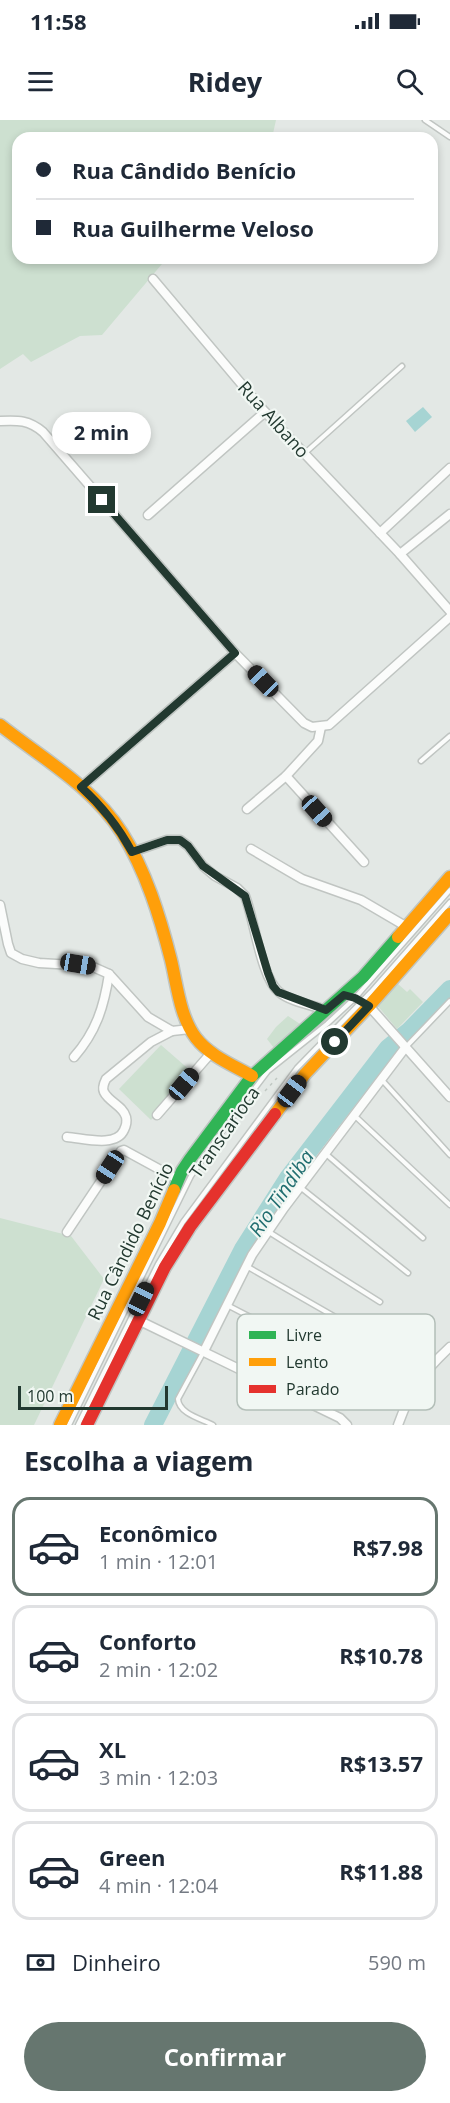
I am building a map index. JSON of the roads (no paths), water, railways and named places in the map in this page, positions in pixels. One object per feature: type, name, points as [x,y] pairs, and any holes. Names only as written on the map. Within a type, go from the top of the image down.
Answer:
[{"type":"main road","points":[[0,725],[81,787],[102,807],[122,833],[149,893],[190,1029],[211,1053],[252,1076]]},
{"type":"main road","name":"Rua Cândido Benício","points":[[358,1000],[363,977],[450,877]]},
{"type":"main road","name":"Rua Cândido Benício","points":[[87,1425],[165,1268],[190,1227],[358,1000],[450,914]]},
{"type":"main road","name":"Rua Cândido Benício","points":[[60,1425],[160,1223],[178,1180],[190,1160],[252,1076],[326,1010],[358,1000]]},
{"type":"street","name":"Rua Albano","points":[[153,279],[265,412],[400,554],[450,611]]},
{"type":"street","points":[[148,515],[265,412]]},
{"type":"street","points":[[0,421],[25,421],[43,432],[235,653],[304,723],[312,727],[329,724],[450,617]]},
{"type":"street","points":[[380,533],[450,468]]},
{"type":"street","points":[[400,554],[450,514]]},
{"type":"street","points":[[81,787],[235,653]]},
{"type":"street","points":[[247,809],[286,776],[318,741],[321,727]]},
{"type":"street","points":[[286,776],[364,862]]},
{"type":"street","points":[[132,852],[167,840],[180,840],[188,846],[203,866],[245,896],[273,986],[285,996],[326,1010]]},
{"type":"street","points":[[251,849],[302,879],[361,900],[407,927]]},
{"type":"street","points":[[0,904],[11,953],[22,959],[39,963],[90,966],[109,974],[148,1017],[172,1031]]},
{"type":"street","points":[[74,1057],[89,1041],[99,1016],[109,974]]},
{"type":"street","points":[[358,1000],[450,1097]]},
{"type":"street","points":[[67,1137],[114,1140],[122,1134],[126,1124],[125,1114],[104,1092],[103,1085],[106,1079],[151,1042],[172,1031],[190,1029]]},
{"type":"street","points":[[197,1348],[228,1305],[247,1266],[268,1232],[381,1080],[403,1046]]},
{"type":"street","points":[[158,1115],[211,1053]]},
{"type":"street","points":[[67,1232],[121,1151],[124,1150],[178,1180]]},
{"type":"street","points":[[140,1321],[237,1368]]},
{"type":"street","points":[[435,1361],[450,1347]]},
{"type":"street","points":[[324,1410],[340,1418],[347,1425]]},
{"type":"street","points":[[398,1425],[405,1410]]},
{"type":"lane","points":[[425,120],[450,137]]},
{"type":"lane","points":[[304,454],[402,366]]},
{"type":"lane","points":[[421,761],[450,736]]},
{"type":"lane","name":"Transcarioca","points":[[69,1425],[199,1165],[255,1086],[268,1071],[358,1000],[450,890]]},
{"type":"lane","name":"Transcarioca","points":[[78,1425],[158,1264],[183,1222],[297,1068],[450,902]]},
{"type":"lane","points":[[403,1046],[450,1001]]},
{"type":"lane","points":[[381,1080],[450,1155]]},
{"type":"lane","points":[[354,1116],[450,1205]]},
{"type":"lane","points":[[326,1153],[423,1238]]},
{"type":"lane","points":[[300,1187],[408,1273]]},
{"type":"lane","points":[[268,1232],[380,1302]]},
{"type":"lane","points":[[247,1266],[330,1314]]},
{"type":"lane","points":[[228,1305],[245,1314]]},
{"type":"lane","points":[[197,1348],[178,1403],[182,1409],[213,1425]]},
{"type":"water","points":[[423,407],[432,417],[415,432],[406,421]]},
{"type":"waterway","name":"Rio Tindiba","points":[[153,1425],[243,1249],[288,1178],[388,1048],[409,1031],[450,989]]}]
